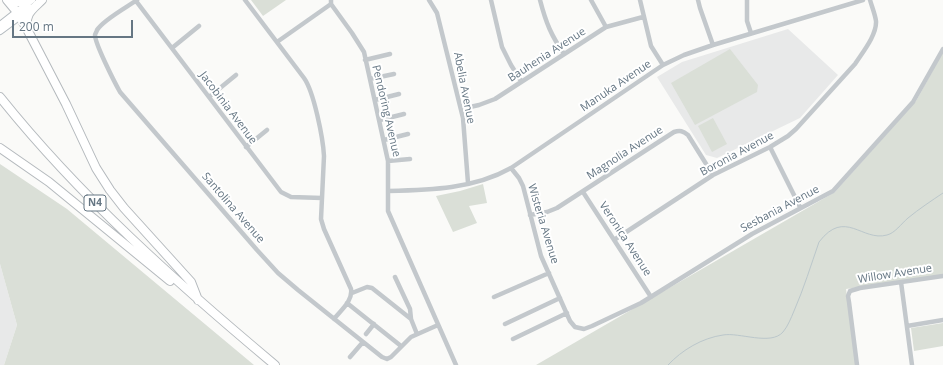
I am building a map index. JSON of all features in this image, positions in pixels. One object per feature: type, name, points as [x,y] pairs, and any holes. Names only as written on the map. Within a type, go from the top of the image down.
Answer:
[{"type":"highway","points":[[7,0],[18,14],[66,104],[96,168],[110,190],[139,225],[191,282],[199,300]]},
{"type":"highway","points":[[11,0],[20,3],[29,0]]},
{"type":"highway","points":[[26,29],[28,13],[42,0]]},
{"type":"highway","name":"N4","points":[[0,97],[71,178],[141,248],[275,365]]},
{"type":"highway","points":[[0,148],[49,182],[157,271],[188,294],[199,300]]},
{"type":"main road","points":[[0,31],[32,0]]},
{"type":"main road","points":[[0,25],[42,0]]},
{"type":"street","name":"Jacobinia Avenue","points":[[136,0],[281,192],[291,197],[322,198]]},
{"type":"street","name":"Santolina Avenue","points":[[136,0],[96,30],[95,35],[97,43],[112,78],[120,92],[278,273],[382,357],[387,358],[394,354],[411,337],[438,326]]},
{"type":"street","points":[[245,0],[304,78],[311,91],[324,156],[321,219],[324,230],[352,293],[347,303],[334,319]]},
{"type":"street","name":"Abelia Avenue","points":[[429,0],[437,13],[461,109],[468,183]]},
{"type":"street","points":[[491,0],[502,47],[521,81]]},
{"type":"street","points":[[540,0],[550,34],[564,54]]},
{"type":"street","points":[[591,0],[606,27]]},
{"type":"street","points":[[640,0],[651,46],[663,65]]},
{"type":"street","points":[[698,0],[713,45]]},
{"type":"street","points":[[747,0],[747,21],[751,33]]},
{"type":"street","name":"Manuka Avenue","points":[[388,191],[438,190],[496,176],[511,168],[663,65],[684,55],[713,45],[863,0]]},
{"type":"street","name":"Boronia Avenue","points":[[614,240],[713,175],[770,147],[788,136],[796,129],[855,64],[862,53],[876,27],[870,0]]},
{"type":"street","points":[[277,42],[331,2]]},
{"type":"street","name":"Pendoring Avenue","points":[[331,2],[362,48],[380,120],[388,161],[388,210],[456,365]]},
{"type":"street","name":"Bauhenia Avenue","points":[[461,109],[487,103],[503,94],[606,27],[643,17]]},
{"type":"street","points":[[172,48],[199,26]]},
{"type":"street","name":"Sesbania Avenue","points":[[578,329],[584,329],[592,326],[651,297],[740,241],[827,195],[838,186],[913,102],[943,48]]},
{"type":"street","points":[[365,60],[390,54]]},
{"type":"street","points":[[370,80],[394,74]]},
{"type":"street","points":[[209,97],[236,75]]},
{"type":"street","points":[[375,100],[399,94]]},
{"type":"street","points":[[380,120],[404,114]]},
{"type":"street","points":[[246,147],[267,130]]},
{"type":"street","name":"Magnolia Avenue","points":[[530,215],[547,212],[557,208],[674,132],[678,131],[688,135],[713,175]]},
{"type":"street","points":[[384,140],[408,134]]},
{"type":"street","points":[[770,147],[800,208]]},
{"type":"street","points":[[388,161],[410,160]]},
{"type":"street","name":"Wisteria Avenue","points":[[511,168],[523,186],[537,244],[549,273],[573,325],[578,329]]},
{"type":"street","name":"Veronica Avenue","points":[[583,192],[651,297]]},
{"type":"street","points":[[494,297],[549,273]]},
{"type":"street","name":"Willow Avenue","points":[[857,365],[848,296],[850,291],[860,288],[943,276]]},
{"type":"street","points":[[395,277],[410,309],[411,319],[417,334]]},
{"type":"street","points":[[901,282],[912,365]]},
{"type":"street","points":[[352,293],[367,287],[372,288],[411,319]]},
{"type":"street","points":[[505,324],[560,298]]},
{"type":"street","points":[[347,303],[401,346]]},
{"type":"street","points":[[513,339],[567,313]]},
{"type":"street","points":[[907,326],[943,320]]},
{"type":"street","points":[[366,334],[374,324]]},
{"type":"street","points":[[350,357],[363,342]]},
{"type":"shaded area","points":[[251,0],[286,0],[263,16]]},
{"type":"shaded area","points":[[788,29],[838,75],[800,118],[717,158],[706,155],[657,77],[682,62]]},
{"type":"shaded area","points":[[730,49],[758,85],[757,92],[695,125],[671,83]]},
{"type":"shaded area","points":[[943,52],[943,275],[846,289],[857,365],[536,365],[835,192],[916,101]]},
{"type":"shaded area","points":[[713,118],[727,144],[712,152],[698,126]]},
{"type":"shaded area","points":[[0,164],[67,209],[254,365],[4,365],[17,325],[0,264]]},
{"type":"shaded area","points":[[483,184],[487,203],[469,206],[477,223],[453,232],[436,196]]},
{"type":"shaded area","points":[[0,264],[17,325],[4,365],[0,365]]},
{"type":"shaded area","points":[[943,323],[943,346],[914,351],[911,328]]},
{"type":"waterway","points":[[668,365],[686,350],[700,342],[715,337],[730,335],[771,338],[778,336],[783,332],[789,322],[801,294],[819,242],[828,232],[837,228],[845,227],[878,236],[887,235],[943,193]]}]
